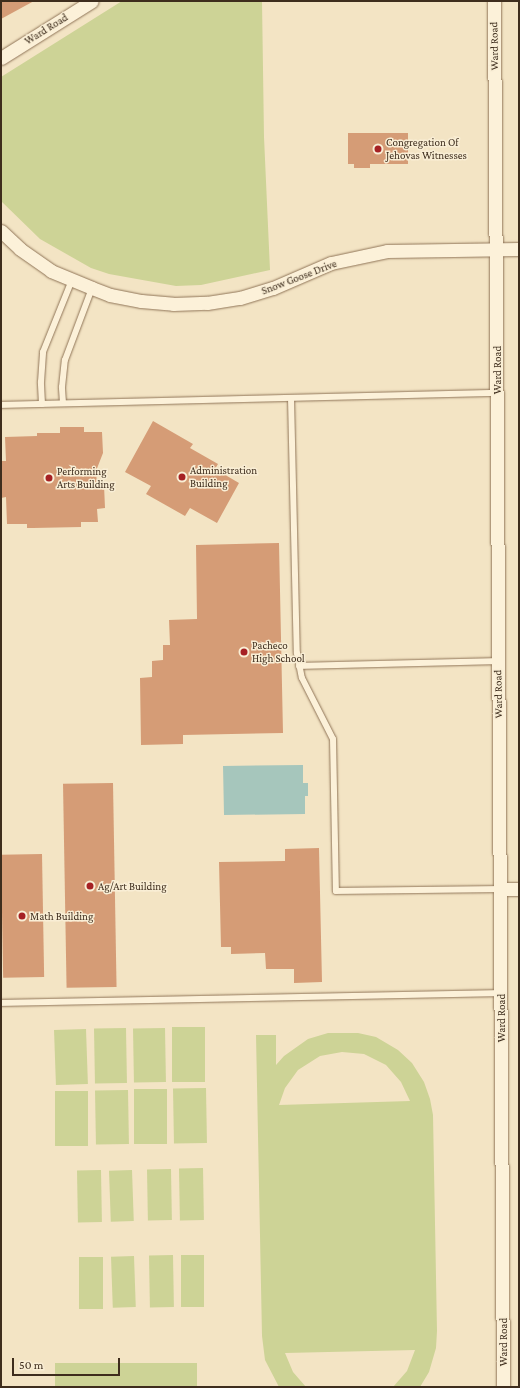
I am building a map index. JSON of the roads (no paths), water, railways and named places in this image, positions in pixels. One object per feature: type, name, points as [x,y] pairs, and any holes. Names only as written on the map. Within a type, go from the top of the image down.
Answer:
[{"type":"street","name":"Ward Road","points":[[1,58],[92,1]]},
{"type":"street","name":"Ward Road","points":[[494,1],[498,393],[498,661],[503,1387]]},
{"type":"street","name":"Snow Goose Drive","points":[[1,232],[20,249],[45,266],[72,280],[110,295],[141,301],[173,304],[207,303],[240,298],[273,288],[331,264],[380,252],[519,249]]},
{"type":"street","points":[[500,889],[519,889]]},
{"type":"lane","points":[[42,404],[40,382],[43,352],[72,280]]},
{"type":"lane","points":[[63,403],[62,387],[65,360],[92,288]]},
{"type":"lane","points":[[1,405],[498,393]]},
{"type":"lane","points":[[291,398],[296,631],[299,666],[302,678],[333,739],[336,891],[500,889]]},
{"type":"lane","points":[[299,666],[498,661]]},
{"type":"lane","points":[[1,1003],[501,993]]},
{"type":"water","points":[[303,765],[303,783],[308,783],[308,796],[305,796],[305,814],[224,815],[223,766]]},
{"type":"place","name":"Congregation Of Jehovas Witnesses","points":[[378,149]]},
{"type":"place","name":"Administration Building","points":[[182,477]]},
{"type":"place","name":"Performing Arts Building","points":[[49,478]]},
{"type":"place","name":"Pacheco High School","points":[[244,652]]},
{"type":"place","name":"Ag/Art Building","points":[[90,886]]},
{"type":"place","name":"Math Building","points":[[22,916]]}]
